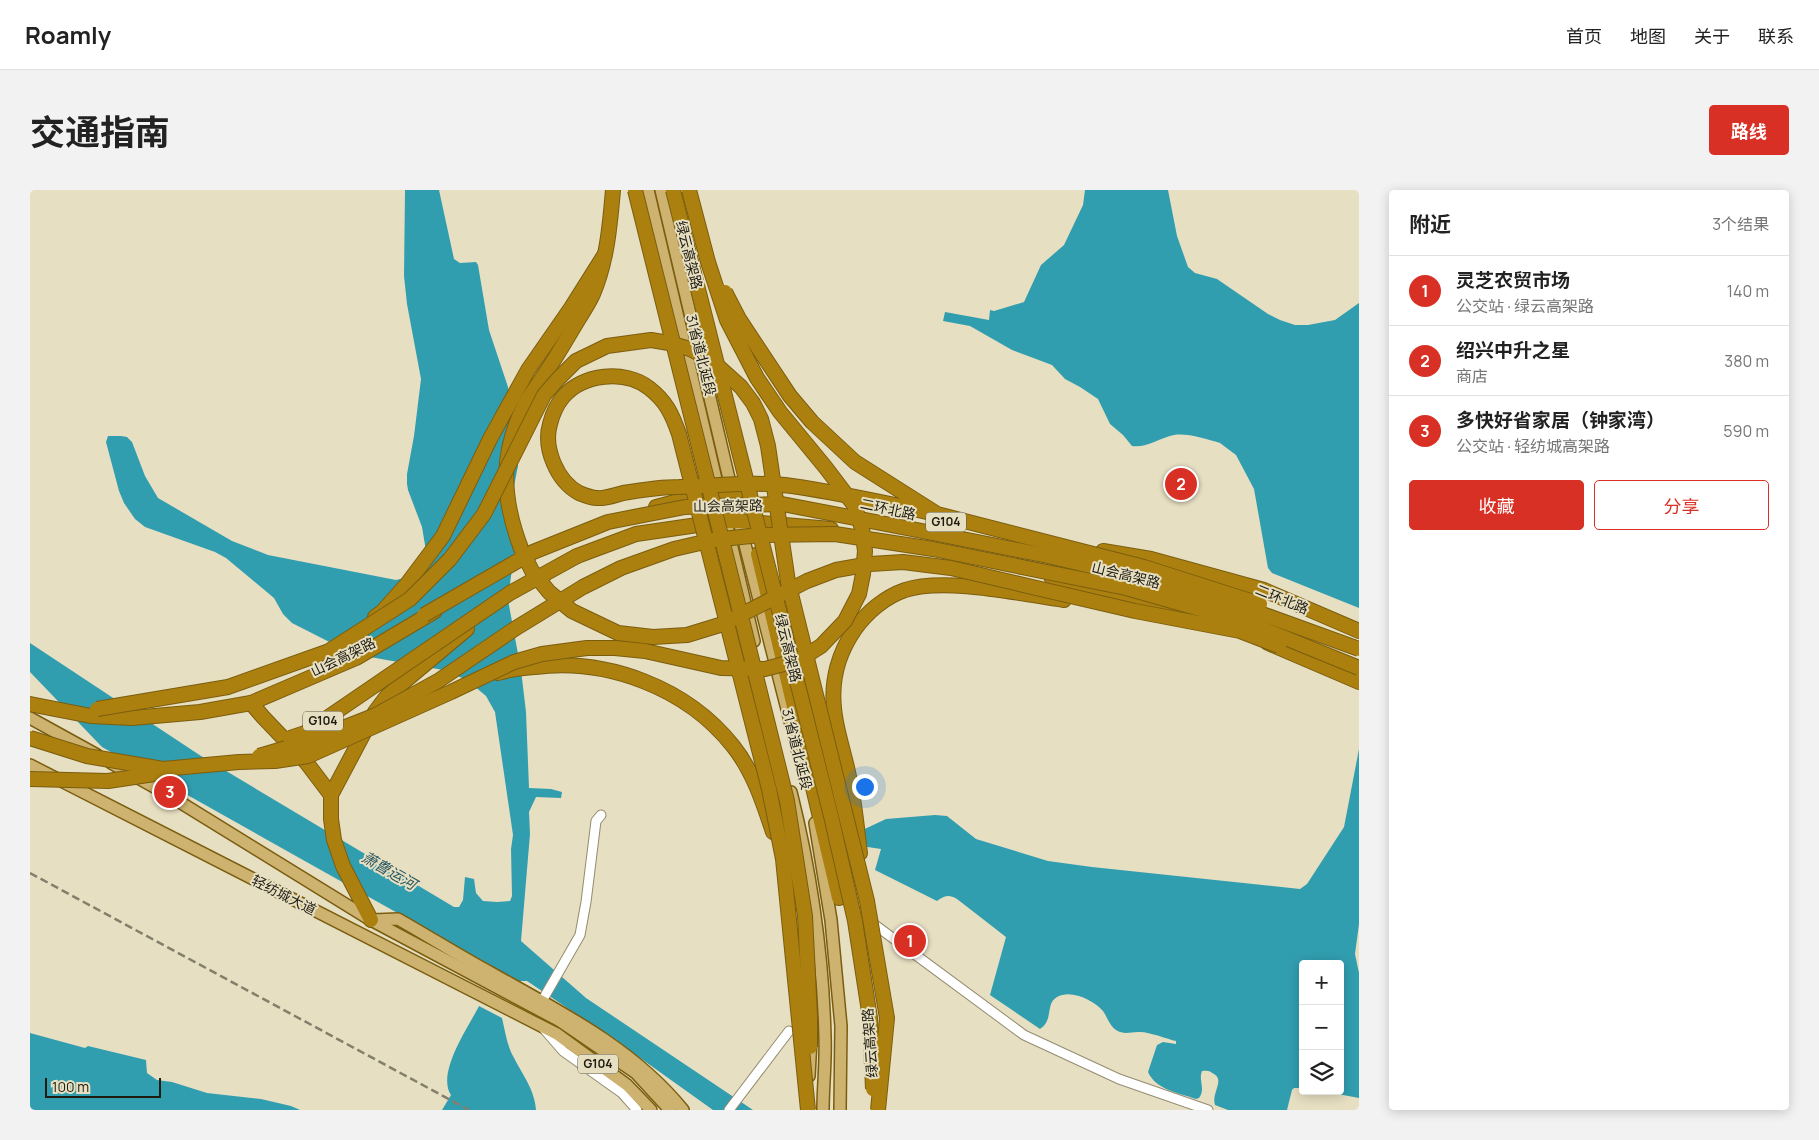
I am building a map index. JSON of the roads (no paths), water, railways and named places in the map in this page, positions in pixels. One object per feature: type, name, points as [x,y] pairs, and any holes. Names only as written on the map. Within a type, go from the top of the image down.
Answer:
[{"type":"highway","points":[[613,190],[605,254],[593,294],[558,356],[525,404],[513,434],[507,460],[507,506],[522,551],[532,571],[549,592],[572,611],[618,633],[653,637],[687,635],[723,624],[807,581],[836,570],[870,564],[903,562],[950,568],[1108,605],[1240,631],[1359,676]]},
{"type":"highway","points":[[636,190],[788,809],[805,916],[810,1016],[808,1110]]},
{"type":"highway","name":"绿云高架路","points":[[673,190],[831,816],[855,921],[870,1018],[874,1110]]},
{"type":"highway","points":[[689,190],[713,267],[739,319],[790,396],[830,440],[855,462],[937,514]]},
{"type":"highway","points":[[30,738],[87,756],[163,769],[239,762],[276,761],[308,756],[514,662],[542,654],[587,648],[616,648],[645,651],[721,668],[765,669],[799,660],[821,646],[845,621],[859,594],[865,551],[862,528],[854,505],[780,412],[757,378],[728,320],[708,262],[689,190]]},
{"type":"highway","points":[[329,651],[382,612],[407,584],[443,536],[490,439],[528,370],[571,308],[605,254]]},
{"type":"highway","points":[[30,702],[94,712],[228,687],[329,651],[410,599],[450,559],[484,514],[544,395],[576,361],[607,346],[627,342],[651,340],[669,343],[690,349],[712,360],[741,387],[753,403],[761,419],[768,446],[788,582],[867,901]]},
{"type":"highway","points":[[808,1110],[783,859],[762,761],[730,636],[694,492],[692,482],[679,434],[670,410],[647,386],[632,379],[616,376],[589,379],[576,386],[563,397],[549,425],[548,444],[553,463],[563,478],[578,492],[598,499],[624,493],[669,487],[686,487],[694,486],[737,484],[791,486],[937,514],[1144,567],[1253,601],[1359,642]]},
{"type":"highway","name":"二环北路","points":[[252,703],[356,658],[532,552],[602,520],[733,490],[794,488],[884,509],[1021,537],[1151,559],[1264,590],[1359,631]]},
{"type":"highway","name":"山会高架路","points":[[94,712],[123,712],[231,701],[303,676],[346,658],[533,552],[608,522],[685,507],[782,504],[1048,556],[1137,577],[1242,608],[1359,649]]},
{"type":"highway","name":"G104","points":[[30,779],[108,781],[213,765],[305,732],[510,594],[577,556],[636,534],[732,521],[856,532],[927,546],[1114,595],[1242,632],[1359,682]]},
{"type":"highway","points":[[757,587],[758,554],[768,539],[789,525]]},
{"type":"highway","name":"山会高架路","points":[[239,762],[310,740],[376,715],[438,681],[516,628],[583,587],[621,568],[684,547],[713,540],[760,534],[835,534],[933,549],[1126,588],[1246,622],[1359,668]]},
{"type":"highway","points":[[758,554],[839,898]]},
{"type":"highway","points":[[878,1110],[887,1018],[867,901],[851,782],[836,723],[834,679],[840,655],[849,637],[873,609],[905,590],[926,586],[946,585],[1108,605]]},
{"type":"highway","points":[[331,799],[375,712],[388,696],[510,594]]},
{"type":"highway","points":[[451,692],[506,670],[545,666],[583,666],[630,676],[662,688],[705,718],[733,746],[755,781],[783,859]]},
{"type":"highway","points":[[252,703],[306,762],[331,799],[334,840],[342,866],[372,920]]},
{"type":"highway","name":"G104","points":[[94,712],[132,718],[200,712],[252,703]]},
{"type":"highway","points":[[30,784],[72,787]]},
{"type":"main road","points":[[648,190],[718,492],[732,521],[779,743],[798,817],[820,950],[825,1038],[823,1110]]},
{"type":"main road","name":"31省道北延段","points":[[661,190],[733,490],[732,521],[757,587],[814,814],[831,920],[841,1026],[840,1110]]},
{"type":"main road","points":[[30,718],[165,792],[372,920],[398,919],[486,976],[521,995],[543,1003],[612,1045],[639,1065],[667,1089],[683,1110]]},
{"type":"main road","name":"轻纺城大道","points":[[30,765],[539,1024]]},
{"type":"main road","points":[[808,1110],[813,1012],[820,950]]},
{"type":"main road","points":[[543,1003],[560,1021],[636,1073],[670,1110]]},
{"type":"main road","name":"G104","points":[[539,1024],[557,1034],[627,1085],[651,1110]]},
{"type":"street","points":[[543,1003],[580,935],[596,821],[601,815]]},
{"type":"street","points":[[839,898],[1024,1035],[1119,1079],[1208,1110]]},
{"type":"street","points":[[539,1024],[563,1051],[622,1092],[637,1110]]},
{"type":"street","points":[[730,1110],[789,1031]]},
{"type":"water","name":"萧曹运河","points":[[405,190],[439,190],[454,259],[460,263],[476,262],[478,265],[489,330],[508,387],[518,466],[511,501],[516,537],[508,600],[521,670],[526,712],[529,788],[551,789],[562,792],[561,798],[536,797],[529,812],[530,834],[521,941],[586,998],[753,1110],[713,1110],[615,1040],[527,981],[518,983],[483,961],[102,747],[30,672],[30,643],[201,756],[454,907],[459,907],[463,900],[465,877],[474,879],[476,893],[483,901],[510,901],[512,896],[511,849],[513,835],[495,712],[486,696],[467,680],[443,670],[353,654],[292,623],[283,614],[274,598],[226,558],[215,552],[145,527],[135,519],[124,503],[106,442],[108,436],[127,437],[132,442],[145,476],[158,498],[232,541],[268,555],[396,580],[404,578],[426,551],[422,527],[407,484],[421,379],[407,304],[404,276]]},
{"type":"water","points":[[1085,190],[1168,190],[1177,236],[1188,267],[1195,273],[1217,279],[1268,314],[1280,320],[1295,325],[1308,325],[1335,320],[1359,303],[1359,608],[1272,573],[1268,568],[1254,489],[1236,455],[1220,443],[1197,437],[1174,435],[1143,446],[1132,446],[1110,424],[1098,399],[1065,379],[1052,365],[1012,350],[970,326],[943,321],[945,312],[989,320],[990,310],[994,311],[1024,302],[1041,265],[1064,245],[1083,205]]},
{"type":"water","points":[[1359,749],[1359,924],[1355,954],[1359,973],[1359,1098],[1343,1095],[1344,960],[1299,960],[1299,1088],[1292,1090],[1287,1110],[1228,1110],[1215,1105],[1218,1080],[1210,1071],[1202,1071],[1202,1091],[1199,1098],[1196,1099],[1162,1087],[1156,1083],[1148,1072],[1157,1045],[1163,1042],[1176,1044],[1176,1041],[1147,1033],[1119,1032],[1112,1026],[1103,1011],[1094,1003],[1082,997],[1069,994],[1053,1000],[1047,1021],[1040,1029],[990,995],[1006,937],[957,899],[947,896],[937,901],[875,870],[881,849],[854,845],[854,834],[886,819],[935,815],[947,816],[976,839],[1048,861],[1300,889],[1307,884],[1344,827]]},
{"type":"water","points":[[479,1006],[502,1018],[509,1047],[531,1089],[536,1110],[442,1110],[451,1095],[447,1086],[451,1062]]},
{"type":"water","points":[[30,1033],[85,1048],[88,1046],[146,1060],[147,1073],[157,1080],[172,1082],[207,1093],[261,1099],[300,1110],[30,1110]]},
{"type":"railway","points":[[30,873],[469,1110]]},
{"type":"place","name":"绍兴中升之星","points":[[1181,484]]},
{"type":"place","name":"多快好省家居（钟家湾）","points":[[170,792]]},
{"type":"place","name":"灵芝农贸市场","points":[[910,941]]}]
